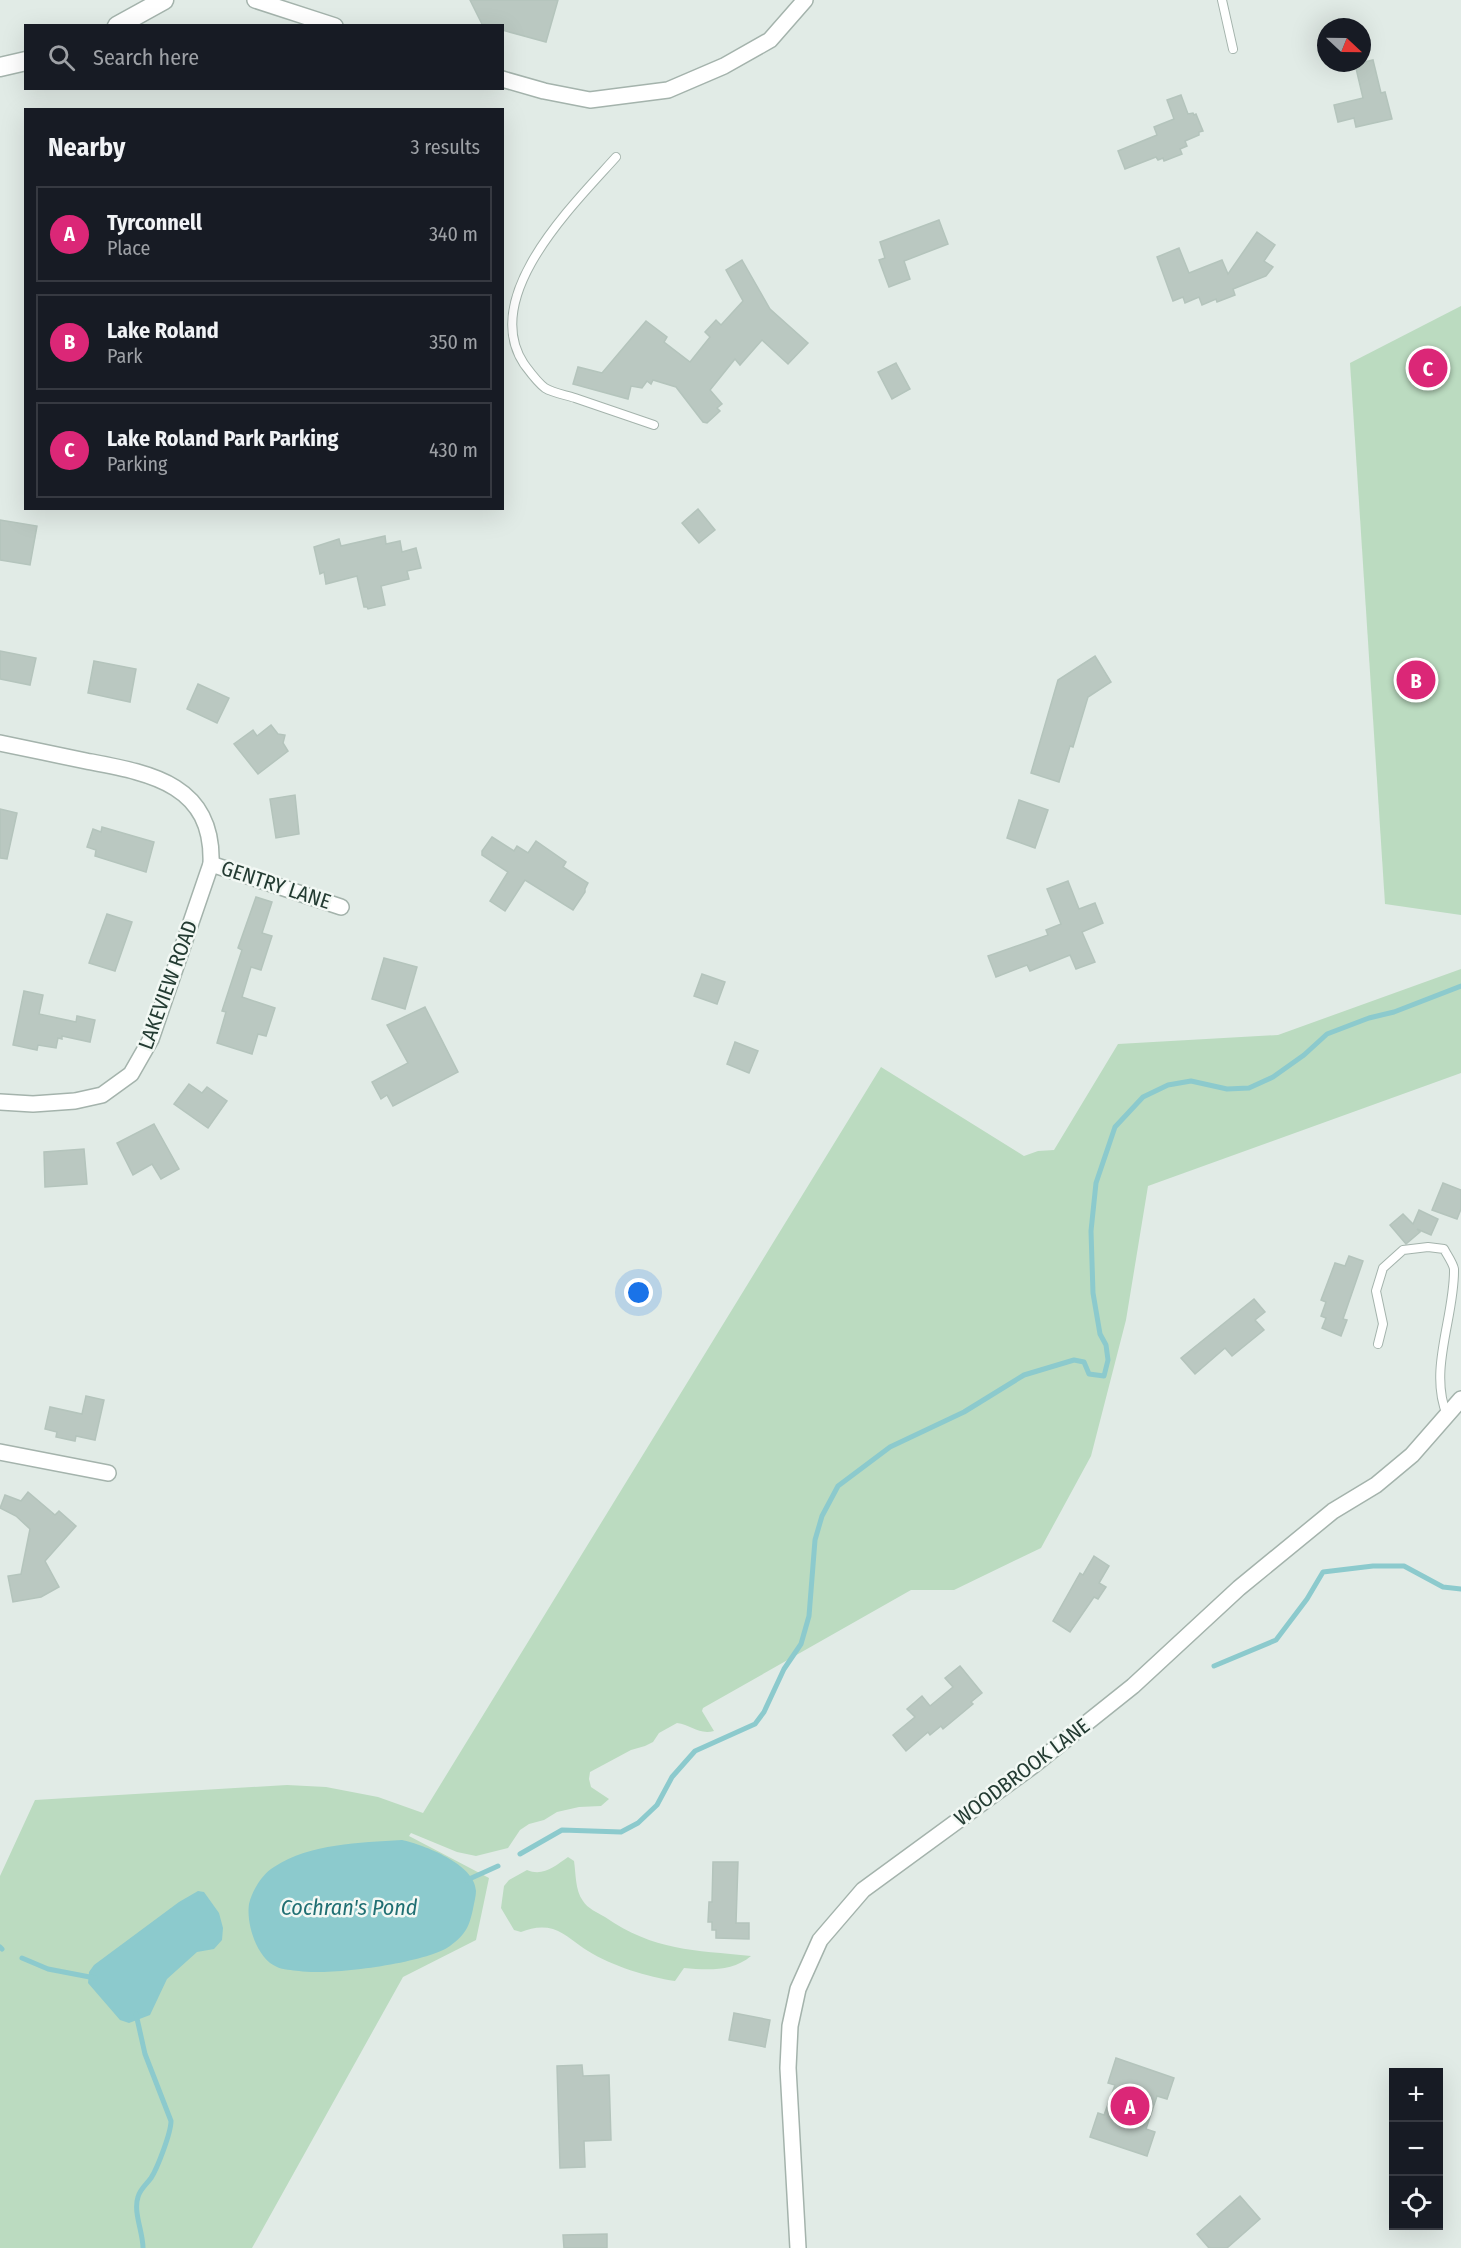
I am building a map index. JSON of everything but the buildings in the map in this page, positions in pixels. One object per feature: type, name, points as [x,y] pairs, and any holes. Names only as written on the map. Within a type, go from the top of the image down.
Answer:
[{"type":"street","points":[[121,24],[164,0]]},
{"type":"street","points":[[255,0],[278,3],[330,24]]},
{"type":"street","points":[[504,79],[544,91],[590,100],[668,90],[724,66],[770,40],[801,2]]},
{"type":"street","points":[[0,67],[24,61]]},
{"type":"street","points":[[0,743],[124,767],[153,775],[172,784],[195,804],[205,824],[212,846],[211,864]]},
{"type":"street","name":"GENTRY LANE","points":[[211,864],[341,907]]},
{"type":"street","name":"LAKEVIEW ROAD","points":[[0,1102],[33,1104],[75,1101],[102,1095],[131,1074],[140,1062],[151,1039],[211,864]]},
{"type":"street","name":"WOODBROOK LANE","points":[[798,2248],[788,2068],[790,2026],[798,1989],[820,1940],[863,1890],[1034,1765],[1133,1686],[1248,1581],[1333,1511],[1376,1485],[1412,1455],[1461,1399]]},
{"type":"street","points":[[0,1452],[108,1473]]},
{"type":"lane","points":[[1222,0],[1233,49]]},
{"type":"lane","points":[[616,157],[555,226],[529,269],[515,300],[511,325],[517,352],[532,375],[546,388],[654,425]]},
{"type":"lane","points":[[1378,1344],[1383,1324],[1376,1291],[1383,1268],[1403,1250],[1428,1247],[1444,1249],[1454,1267],[1443,1346],[1441,1382],[1441,1402],[1447,1416]]},
{"type":"green space","points":[[1461,306],[1461,915],[1385,904],[1350,363]]},
{"type":"green space","points":[[1461,969],[1461,1073],[1148,1186],[1126,1320],[1091,1456],[1041,1548],[954,1590],[911,1590],[703,1708],[702,1711],[714,1731],[699,1731],[677,1723],[659,1733],[653,1742],[631,1750],[590,1772],[591,1787],[609,1799],[601,1806],[579,1807],[557,1812],[520,1830],[508,1848],[476,1856],[457,1852],[411,1833],[409,1836],[489,1878],[476,1940],[403,1977],[252,2248],[0,2248],[0,1876],[35,1800],[287,1785],[326,1787],[378,1797],[423,1813],[881,1067],[1024,1156],[1038,1151],[1054,1150],[1118,1044],[1278,1035]]},
{"type":"green space","points":[[568,1857],[574,1861],[577,1887],[585,1904],[623,1928],[640,1937],[675,1947],[751,1956],[728,1967],[684,1968],[675,1981],[653,1977],[619,1966],[588,1951],[553,1929],[537,1928],[521,1932],[514,1930],[501,1908],[504,1886],[509,1880],[527,1870],[544,1871]]},
{"type":"water","name":"Cochran's Pond","points":[[402,1840],[423,1846],[447,1857],[467,1872],[473,1881],[476,1893],[470,1921],[466,1930],[455,1942],[438,1952],[421,1958],[377,1967],[332,1972],[282,1969],[264,1957],[251,1931],[249,1904],[252,1894],[265,1874],[288,1859],[319,1849]]},
{"type":"water","points":[[198,1891],[204,1892],[219,1913],[223,1928],[222,1940],[214,1949],[197,1952],[167,1979],[150,2015],[129,2023],[120,2020],[88,1983],[89,1972],[94,1965],[179,1902]]},
{"type":"waterway","points":[[520,1854],[562,1830],[621,1832],[638,1823],[657,1805],[672,1777],[695,1751],[755,1724],[764,1712],[784,1669],[801,1644],[809,1616],[815,1540],[822,1516],[838,1486],[890,1447],[964,1412],[1024,1375],[1074,1360],[1084,1362],[1089,1374],[1104,1376],[1108,1360],[1106,1345],[1100,1334],[1093,1293],[1091,1231],[1096,1183],[1115,1127],[1143,1097],[1168,1085],[1191,1081],[1227,1089],[1249,1088],[1273,1077],[1304,1055],[1327,1034],[1369,1018],[1394,1012],[1461,986]]},
{"type":"waterway","points":[[1214,1666],[1276,1640],[1307,1599],[1323,1572],[1373,1566],[1404,1566],[1443,1587],[1461,1589]]},
{"type":"waterway","points":[[467,1880],[498,1866]]},
{"type":"waterway","points":[[22,1958],[48,1969],[95,1978]]},
{"type":"waterway","points":[[136,2014],[145,2054],[171,2121],[157,2167],[138,2197],[137,2209],[143,2248]]},
{"type":"place","name":"Lake Roland Park Parking","points":[[1428,368]]},
{"type":"place","name":"Lake Roland","points":[[1416,680]]},
{"type":"place","name":"Tyrconnell","points":[[1130,2106]]}]
